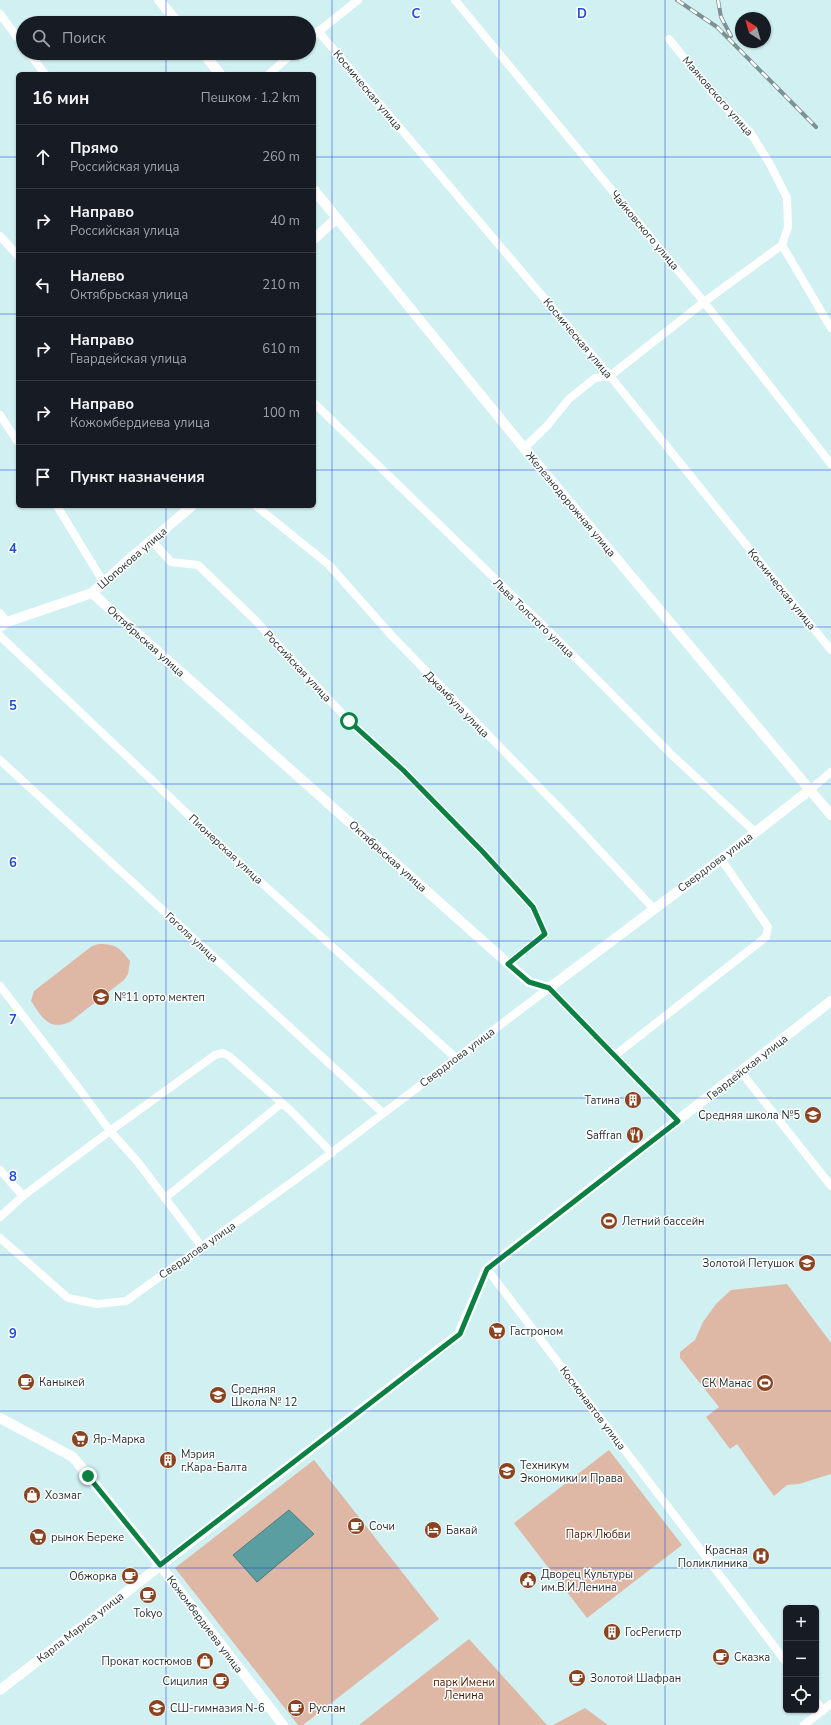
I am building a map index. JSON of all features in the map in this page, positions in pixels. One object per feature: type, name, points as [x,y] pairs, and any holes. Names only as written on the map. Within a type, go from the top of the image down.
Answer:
[{"type":"street","points":[[159,0],[172,16]]},
{"type":"street","points":[[318,31],[358,0]]},
{"type":"street","name":"Чайковского улица","points":[[455,0],[704,302],[831,464]]},
{"type":"street","points":[[0,14],[16,36]]},
{"type":"street","name":"Космическая улица","points":[[318,31],[610,376],[831,650]]},
{"type":"street","name":"Маяковского улица","points":[[669,39],[715,96],[750,132],[770,164],[787,198],[788,227],[782,245]]},
{"type":"street","points":[[34,60],[43,72]]},
{"type":"street","points":[[209,60],[218,72]]},
{"type":"street","points":[[270,72],[284,60]]},
{"type":"street","name":"Железнодорожная улица","points":[[316,192],[524,448],[811,789],[831,815]]},
{"type":"street","points":[[316,236],[337,218]]},
{"type":"street","points":[[0,236],[16,254]]},
{"type":"street","points":[[524,448],[547,426],[569,399],[595,378],[610,376],[704,302],[782,245],[831,328]]},
{"type":"street","name":"Льва Толстого улица","points":[[316,405],[554,636],[673,756],[754,832]]},
{"type":"street","points":[[0,415],[16,439]]},
{"type":"street","points":[[58,508],[104,583]]},
{"type":"street","name":"Шопокова улица","points":[[4,625],[92,593],[190,508]]},
{"type":"street","name":"Джамбула улица","points":[[258,508],[329,565],[392,636],[574,823],[653,908]]},
{"type":"street","name":"Российская улица","points":[[152,541],[171,562],[198,565],[270,636],[349,721],[403,770],[482,851],[533,907],[545,934],[508,964]]},
{"type":"street","name":"Октябрьская улица","points":[[92,593],[508,964],[529,982],[549,988],[678,1121]]},
{"type":"street","points":[[0,613],[4,625]]},
{"type":"street","name":"Пионерская улица","points":[[0,636],[235,859],[456,1058]]},
{"type":"street","name":"Гоголя улица","points":[[0,760],[383,1113]]},
{"type":"street","name":"Свердлова улица","points":[[0,1238],[68,1298],[97,1304],[126,1301],[332,1153],[653,908],[721,859],[831,772]]},
{"type":"street","points":[[614,1056],[766,937],[768,927],[721,859]]},
{"type":"street","points":[[0,986],[80,1090],[110,1132],[137,1161],[202,1246]]},
{"type":"street","name":"Гвардейская улица","points":[[160,1565],[460,1334],[487,1269],[831,1001]]},
{"type":"street","points":[[0,1217],[23,1196],[220,1053],[229,1056],[282,1103],[332,1153]]},
{"type":"street","points":[[741,1072],[831,1186]]},
{"type":"street","points":[[165,1198],[282,1103]]},
{"type":"street","points":[[0,1170],[23,1196]]},
{"type":"street","name":"Космонавтов улица","points":[[487,1269],[783,1658]]},
{"type":"street","name":"Кожомбердиева улица","points":[[0,1418],[73,1457],[160,1565],[283,1725]]},
{"type":"street","name":"Карла Маркса улица","points":[[0,1690],[160,1565]]},
{"type":"street","points":[[804,1725],[831,1704]]},
{"type":"street","points":[[819,1705],[823,1710]]},
{"type":"green space","points":[[99,944],[114,946],[130,961],[128,974],[124,980],[70,1022],[56,1025],[46,1021],[31,1001],[34,991],[92,946]]},
{"type":"green space","name":"СК Манас","points":[[787,1284],[831,1343],[831,1474],[799,1484],[787,1485],[774,1496],[737,1444],[730,1449],[706,1417],[719,1407],[680,1358],[680,1352],[695,1340],[703,1322],[716,1304],[731,1290]]},
{"type":"green space","name":"Парк Любви","points":[[609,1450],[682,1545],[587,1618],[514,1523]]},
{"type":"green space","points":[[314,1460],[439,1619],[303,1725],[298,1725],[175,1568]]},
{"type":"green space","name":"парк Имени Ленина","points":[[469,1639],[547,1725],[359,1725]]},
{"type":"green space","points":[[585,1708],[608,1725],[553,1725]]},
{"type":"water","points":[[289,1510],[314,1534],[257,1582],[233,1555]]},
{"type":"railway","points":[[677,0],[717,27],[816,127]]},
{"type":"railway","points":[[718,0],[721,17],[731,36]]},
{"type":"place","name":"№11 орто мектеп","points":[[101,997]]},
{"type":"place","name":"Татина","points":[[633,1100]]},
{"type":"place","name":"Средняя школа №5","points":[[813,1115]]},
{"type":"place","name":"Saffran","points":[[635,1135]]},
{"type":"place","name":"Летний бассейн","points":[[609,1221]]},
{"type":"place","name":"Золотой Петушок","points":[[807,1263]]},
{"type":"place","name":"Гастроном","points":[[497,1331]]},
{"type":"place","name":"Каныкей","points":[[26,1382]]},
{"type":"place","name":"СК Манас","points":[[765,1383]]},
{"type":"place","name":"Средняя Школа № 12","points":[[218,1395]]},
{"type":"place","name":"Яр-Марка","points":[[80,1439]]},
{"type":"place","name":"Мэрия г.Кара-Балта","points":[[168,1460]]},
{"type":"place","name":"Техникум Экономики и Права","points":[[507,1471]]},
{"type":"place","name":"Хозмаг","points":[[32,1495]]},
{"type":"place","name":"Сочи","points":[[356,1526]]},
{"type":"place","name":"Бакай","points":[[433,1530]]},
{"type":"place","name":"рынок Береке","points":[[38,1537]]},
{"type":"place","name":"Красная Поликлиника","points":[[761,1556]]},
{"type":"place","name":"Обжорка","points":[[130,1576]]},
{"type":"place","name":"Дворец Культуры им.В.И.Ленина","points":[[528,1580]]},
{"type":"place","name":"Tokyo","points":[[148,1595]]},
{"type":"place","name":"ГосРегистр","points":[[612,1632]]},
{"type":"place","name":"Сказка","points":[[721,1657]]},
{"type":"place","name":"Прокат костюмов","points":[[205,1661]]},
{"type":"place","name":"Золотой Шафран","points":[[577,1678]]},
{"type":"place","name":"Сицилия","points":[[221,1681]]},
{"type":"place","name":"СШ-гимназия N-6","points":[[157,1708]]},
{"type":"place","name":"Руслан","points":[[296,1708]]},
{"type":"route","points":[[88,1476],[160,1565],[460,1334],[487,1269],[678,1121],[549,988],[529,982],[508,964],[545,934],[533,907],[482,851],[403,770],[349,721]]}]
